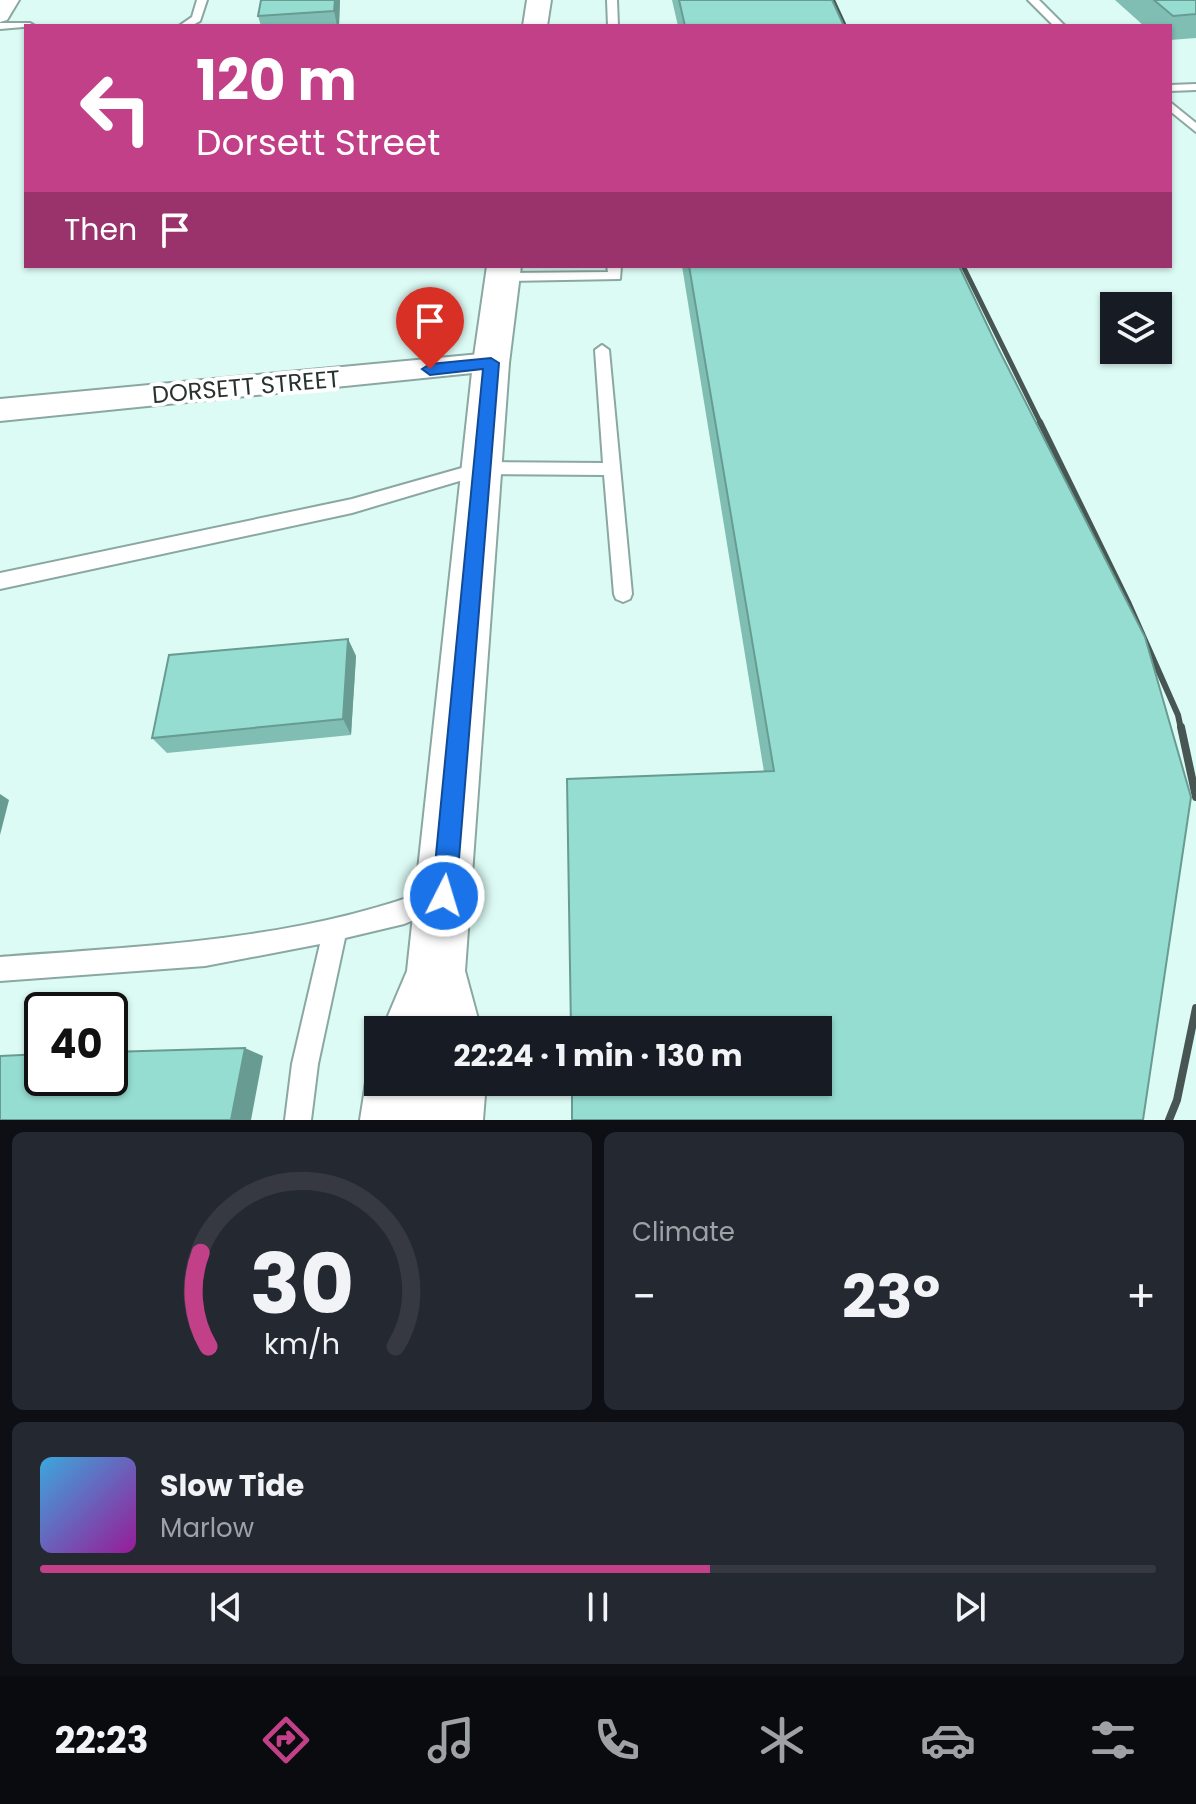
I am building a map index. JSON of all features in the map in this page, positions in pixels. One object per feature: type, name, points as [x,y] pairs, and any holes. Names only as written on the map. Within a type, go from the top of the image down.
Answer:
[{"type":"street","points":[[0,16],[9,0]]},
{"type":"street","points":[[535,24],[539,0]]},
{"type":"street","points":[[418,1016],[436,971],[491,363],[504,272]]},
{"type":"street","name":"DORSETT STREET","points":[[0,410],[491,363]]},
{"type":"street","points":[[436,971],[447,1016]]},
{"type":"street","points":[[392,1120],[395,1096]]},
{"type":"street","points":[[451,1120],[454,1096]]},
{"type":"lane","points":[[187,24],[196,19],[202,0]]},
{"type":"lane","points":[[612,0],[613,24]]},
{"type":"lane","points":[[1033,0],[1058,24]]},
{"type":"lane","points":[[0,26],[24,26]]},
{"type":"lane","points":[[1172,88],[1196,87]]},
{"type":"lane","points":[[1172,107],[1196,129]]},
{"type":"lane","points":[[504,272],[615,276],[614,268]]},
{"type":"lane","points":[[602,350],[623,594]]},
{"type":"lane","points":[[0,581],[352,506],[483,468],[612,469]]},
{"type":"lane","points":[[0,969],[205,954],[335,929],[404,912],[444,896]]},
{"type":"lane","points":[[298,1120],[305,1064],[335,929]]},
{"type":"building","points":[[261,0],[335,0],[334,11],[258,16]]},
{"type":"building","points":[[679,0],[832,0],[843,24],[685,24]]},
{"type":"building","points":[[1154,0],[1196,0],[1196,14],[1173,16]]},
{"type":"building","points":[[689,268],[960,268],[1145,637],[1191,797],[1143,1120],[572,1120],[572,1096],[832,1096],[832,1016],[571,1016],[567,779],[774,771]]},
{"type":"building","points":[[348,639],[343,719],[152,738],[169,655]]},
{"type":"building","points":[[245,1048],[231,1120],[0,1120],[0,1056],[24,1055],[24,1096],[128,1096],[128,1051]]},
{"type":"railway","points":[[833,0],[844,24]]},
{"type":"railway","points":[[964,268],[1041,424]]},
{"type":"railway","points":[[1040,422],[1128,602],[1178,715],[1181,729]]},
{"type":"railway","points":[[1181,727],[1196,797]]},
{"type":"railway","points":[[1169,1120],[1177,1100],[1196,1008]]},
{"type":"route","points":[[430,369],[491,363],[444,896]]}]
